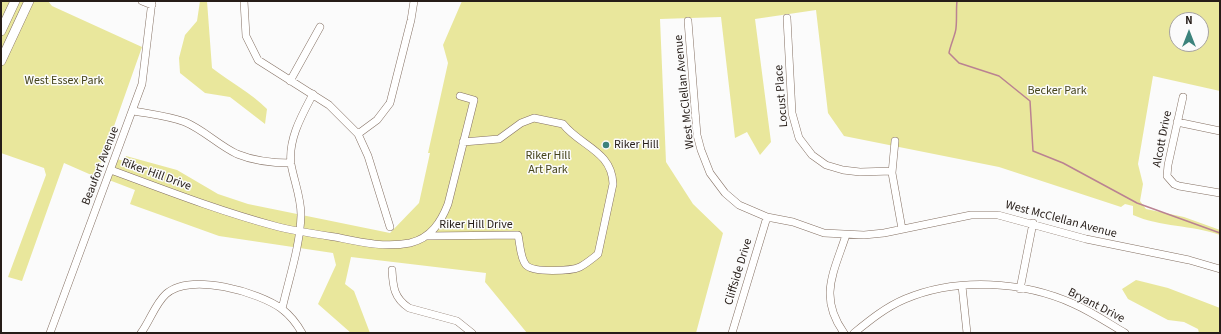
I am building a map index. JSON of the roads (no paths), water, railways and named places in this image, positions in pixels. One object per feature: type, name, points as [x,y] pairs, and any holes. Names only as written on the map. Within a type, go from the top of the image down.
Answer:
[{"type":"main road","points":[[1,31],[15,1]]},
{"type":"main road","points":[[1,61],[29,1]]},
{"type":"street","points":[[142,1],[152,3]]},
{"type":"street","points":[[244,1],[246,36],[253,52],[266,66],[313,94],[335,110],[358,134],[368,156],[390,227]]},
{"type":"street","points":[[358,134],[377,120],[390,103],[410,27],[414,1]]},
{"type":"street","name":"Beaufort Avenue","points":[[50,333],[134,111],[144,77],[152,3]]},
{"type":"street","name":"Locust Place","points":[[787,18],[792,113],[799,138],[812,155],[826,165],[843,170],[892,171]]},
{"type":"street","name":"West McClellan Avenue","points":[[688,21],[697,135],[705,162],[718,184],[732,199],[748,209],[767,217],[793,222],[824,233],[846,235],[884,233],[958,217],[985,214],[1010,217],[1086,239],[1189,260],[1220,270]]},
{"type":"street","points":[[290,81],[320,27]]},
{"type":"street","points":[[282,309],[300,231],[300,202],[291,163],[295,133],[313,94]]},
{"type":"street","name":"Riker Hill Drive","points":[[111,170],[275,226],[379,246],[411,243],[426,236],[434,230],[442,218],[474,100],[460,96]]},
{"type":"street","name":"Alcott Drive","points":[[1183,97],[1167,171],[1170,180],[1179,186],[1220,192]]},
{"type":"street","points":[[134,111],[183,121],[206,133],[233,151],[248,157],[274,163],[291,163]]},
{"type":"street","name":"Riker Hill Drive","points":[[426,236],[518,235],[523,261],[527,266],[534,269],[566,270],[579,267],[592,260],[598,254],[613,184],[613,174],[596,150],[570,133],[563,124],[534,118],[521,123],[499,139],[463,142]]},
{"type":"street","points":[[1177,122],[1220,131]]},
{"type":"street","points":[[895,141],[892,171],[902,229]]},
{"type":"street","name":"Cliffside Drive","points":[[732,333],[767,217]]},
{"type":"street","points":[[1020,288],[1033,223]]},
{"type":"street","points":[[844,333],[834,317],[829,291],[846,235]]},
{"type":"street","points":[[392,270],[395,292],[403,304],[409,308],[456,321],[472,333]]},
{"type":"street","points":[[141,333],[166,294],[173,289],[190,284],[209,284],[233,290],[271,303],[282,309],[302,333]]},
{"type":"street","name":"Bryant Drive","points":[[854,333],[877,314],[905,299],[929,291],[962,286],[997,285],[1020,288],[1075,305],[1125,333]]},
{"type":"street","points":[[962,286],[967,333]]},
{"type":"waterway","points":[[957,1],[956,30],[949,53],[959,63],[999,76],[1030,101],[1033,151],[1063,163],[1137,203],[1220,233]]},
{"type":"place","name":"Riker Hill","points":[[606,145]]},
{"type":"park label","name":"West Essex Park","points":[[64,81]]},
{"type":"park label","name":"Becker Park","points":[[1057,91]]},
{"type":"park label","name":"Riker Hill Art Park","points":[[548,163]]}]
